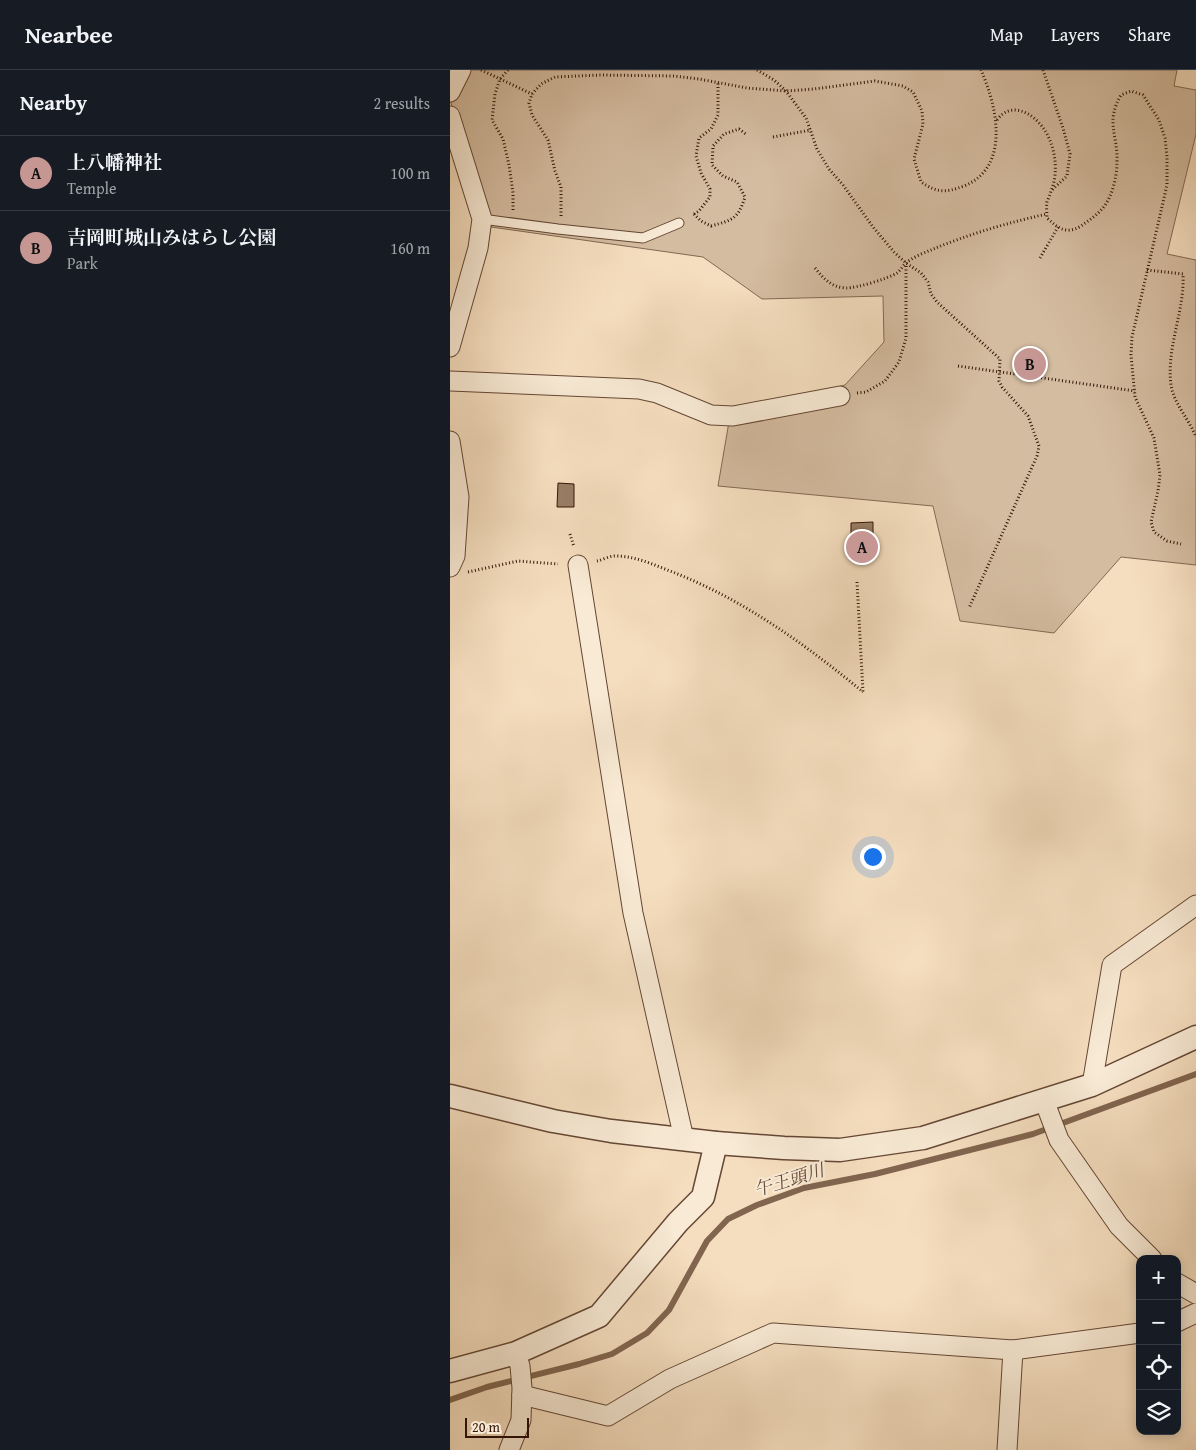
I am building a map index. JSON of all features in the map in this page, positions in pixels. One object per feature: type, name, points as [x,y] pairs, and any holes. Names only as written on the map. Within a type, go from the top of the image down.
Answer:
[{"type":"street","points":[[450,92],[460,70]]},
{"type":"street","points":[[450,116],[482,219],[478,248],[450,347]]},
{"type":"street","points":[[450,381],[639,389],[657,393],[711,415],[733,416],[840,396]]},
{"type":"street","points":[[450,441],[459,497],[455,556],[458,570]]},
{"type":"street","points":[[578,565],[634,913],[684,1139]]},
{"type":"street","points":[[1092,1085],[1112,965],[1196,905]]},
{"type":"street","points":[[450,1096],[553,1121],[611,1131],[716,1143],[840,1150],[923,1138],[1047,1107],[1196,1037]]},
{"type":"street","points":[[1047,1107],[1059,1140],[1119,1226],[1148,1255]]},
{"type":"street","points":[[450,1371],[518,1360],[599,1316],[678,1222],[703,1197],[716,1143]]},
{"type":"street","points":[[1181,1285],[1196,1294]]},
{"type":"street","points":[[1181,1320],[1196,1313]]},
{"type":"street","points":[[522,1391],[608,1416],[670,1379],[773,1333],[1013,1350],[1136,1335]]},
{"type":"street","points":[[1008,1450],[1013,1350]]},
{"type":"street","points":[[508,1450],[521,1420],[522,1391],[518,1360]]},
{"type":"lane","points":[[482,219],[643,238],[679,223]]},
{"type":"path","points":[[481,70],[532,94]]},
{"type":"path","points":[[508,70],[500,79],[494,94],[492,120],[502,139],[509,165],[513,193],[514,223]]},
{"type":"path","points":[[757,70],[774,80],[786,91],[806,118],[817,149],[829,169],[894,252],[921,273],[928,282],[931,294],[937,302],[1000,359],[999,381],[1002,387],[1028,416],[1039,446],[1037,456],[969,608]]},
{"type":"path","points":[[558,229],[562,206],[561,187],[555,171],[548,140],[532,115],[529,103],[532,94],[541,84],[555,77],[574,75],[674,76],[746,88],[786,91],[875,82],[903,86],[913,92],[922,111],[923,124],[914,159],[921,182],[932,189],[950,191],[968,184],[982,175],[990,164],[995,148],[997,120],[981,70]]},
{"type":"path","points":[[1043,70],[1064,128],[1070,154],[1068,176],[1052,190]]},
{"type":"path","points":[[679,223],[699,212],[710,197],[710,189],[701,174],[696,156],[699,138],[711,129],[718,114],[718,82]]},
{"type":"path","points":[[997,120],[1002,114],[1010,110],[1024,111],[1044,129],[1052,146],[1055,162],[1052,190],[1047,202],[1047,218],[1058,228],[1065,230],[1078,228],[1092,218],[1103,208],[1111,193],[1117,161],[1112,120],[1115,106],[1121,95],[1131,91],[1143,95],[1159,120],[1165,138],[1167,157],[1166,185],[1132,336],[1131,355],[1136,397],[1154,438],[1160,475],[1151,522],[1154,532],[1167,541],[1181,544]]},
{"type":"path","points":[[694,214],[701,222],[711,226],[730,221],[740,212],[745,197],[737,182],[723,176],[712,165],[713,146],[724,134],[739,129],[746,136]]},
{"type":"path","points":[[773,136],[810,130]]},
{"type":"path","points":[[815,268],[826,281],[834,286],[846,288],[862,286],[896,273],[915,257],[932,249],[966,237],[1047,214]]},
{"type":"path","points":[[1040,258],[1058,228]]},
{"type":"path","points":[[840,396],[866,392],[886,381],[899,362],[906,338],[906,263]]},
{"type":"path","points":[[1147,270],[1183,274],[1184,289],[1170,361],[1171,386],[1178,406],[1196,437]]},
{"type":"path","points":[[958,366],[1135,390]]},
{"type":"path","points":[[458,570],[518,561],[578,565],[589,564],[613,556],[641,559],[686,577],[732,600],[820,657],[863,692],[857,582]]},
{"type":"shaded area","points":[[450,70],[1177,70],[1174,86],[1196,90],[1196,134],[1167,254],[1196,260],[1196,565],[1121,557],[1054,633],[960,621],[933,506],[718,486],[731,410],[779,402],[845,385],[884,342],[883,296],[762,299],[703,257],[491,227],[491,217],[481,200],[451,103]]},
{"type":"building","points":[[558,483],[574,484],[574,507],[557,507]]},
{"type":"building","points":[[873,522],[876,556],[849,556],[848,539],[851,539],[851,523]]},
{"type":"waterway","name":"午王頭川","points":[[450,1400],[487,1387],[612,1354],[647,1333],[669,1310],[707,1241],[728,1219],[757,1205],[804,1188],[875,1174],[1033,1134],[1196,1074]]},
{"type":"place","name":"吉岡町城山みはらし公園","points":[[1030,364]]},
{"type":"place","name":"上八幡神社","points":[[862,547]]}]
